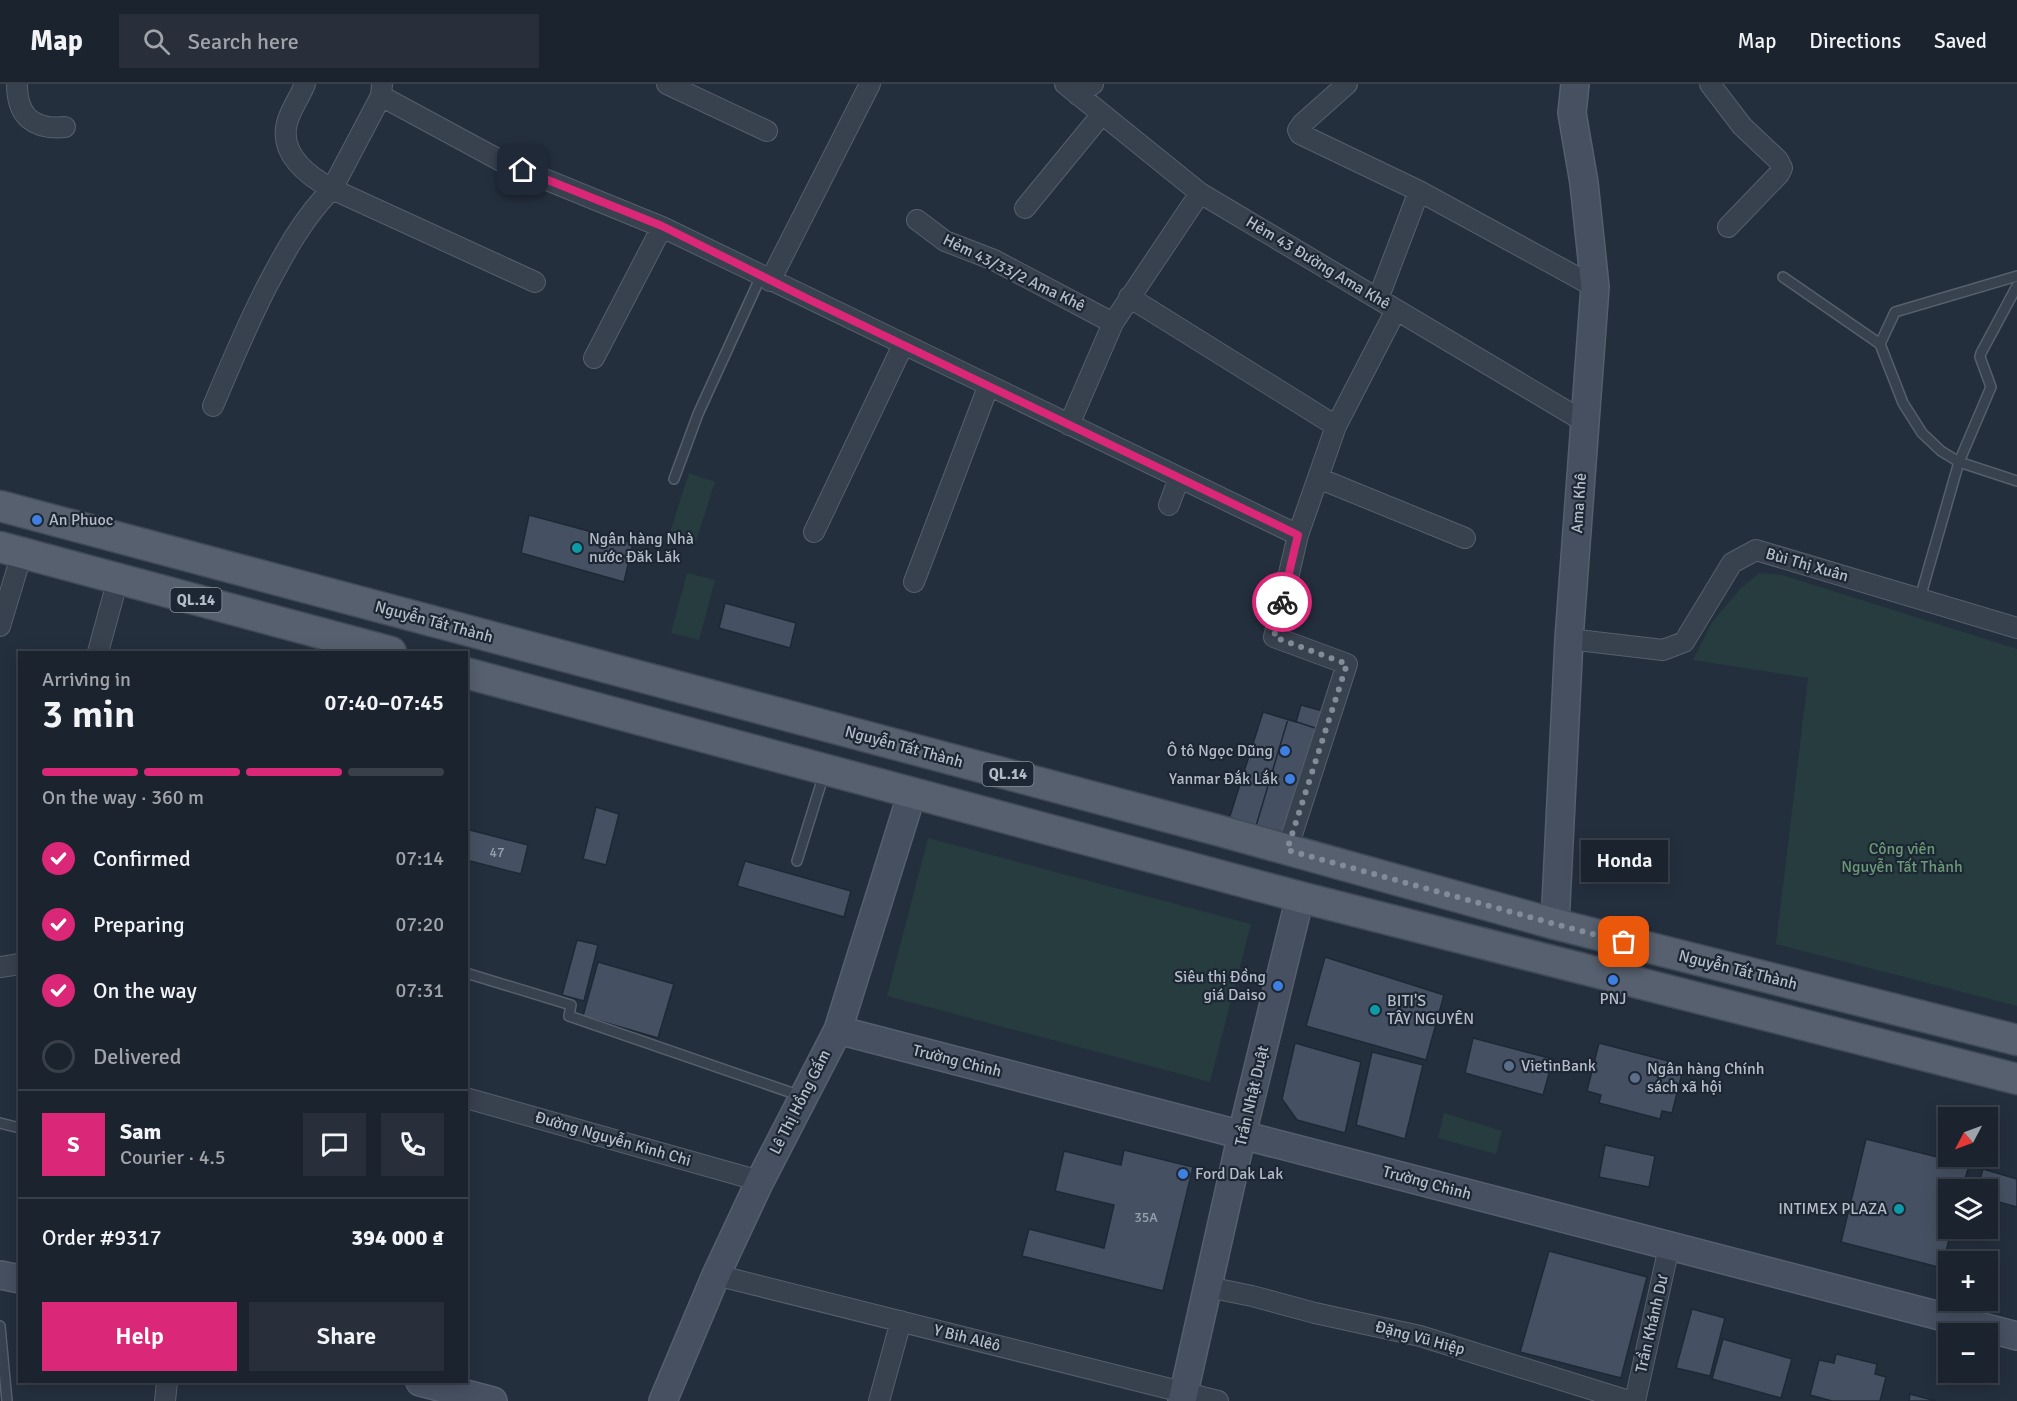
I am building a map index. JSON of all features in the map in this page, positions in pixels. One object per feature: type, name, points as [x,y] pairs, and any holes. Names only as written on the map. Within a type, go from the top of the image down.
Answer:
[{"type":"main road","name":"Nguyễn Tất Thành","points":[[0,506],[1287,850],[1555,924],[2017,1040]]},
{"type":"main road","name":"QL.14","points":[[11,550],[387,651]]},
{"type":"main road","points":[[468,674],[1300,897],[2017,1079]]},
{"type":"main road","points":[[1547,959],[1555,924]]},
{"type":"street","points":[[17,84],[21,107],[30,119],[45,128],[65,127]]},
{"type":"street","points":[[305,84],[287,123],[287,144],[292,156],[305,171],[332,189],[535,282]]},
{"type":"street","points":[[667,84],[767,131]]},
{"type":"street","points":[[766,279],[870,84]]},
{"type":"street","points":[[1347,84],[1302,124],[1298,130],[1300,134],[1419,191],[1594,287]]},
{"type":"street","name":"Ama Khê","points":[[1555,924],[1569,639],[1594,287],[1584,183],[1572,113],[1575,84]]},
{"type":"street","points":[[1710,84],[1742,126],[1778,160],[1782,168],[1779,174],[1728,227]]},
{"type":"street","name":"Hẻm 43 Đường Ama Khê","points":[[1078,88],[1102,114],[1200,193],[1585,422]]},
{"type":"street","points":[[213,406],[248,322],[279,261],[303,221],[332,189],[381,90],[503,162],[662,226],[988,387],[1298,535]]},
{"type":"street","points":[[1025,208],[1102,114]]},
{"type":"street","points":[[1378,299],[1419,191]]},
{"type":"street","points":[[1069,425],[1113,323],[1200,193]]},
{"type":"street","name":"Hẻm 43/33/2 Ama Khê","points":[[917,220],[945,241],[994,260],[1113,323]]},
{"type":"street","points":[[594,358],[662,226]]},
{"type":"street","points":[[1129,297],[1336,426]]},
{"type":"street","points":[[1287,850],[1347,664],[1274,637],[1298,535],[1336,426],[1396,310]]},
{"type":"street","points":[[814,532],[903,345]]},
{"type":"street","points":[[915,582],[988,387]]},
{"type":"street","points":[[1169,505],[1179,478]]},
{"type":"street","points":[[1318,478],[1465,538]]},
{"type":"street","points":[[0,626],[11,550]]},
{"type":"street","name":"Bùi Thị Xuân","points":[[1569,639],[1663,650],[1684,642],[1732,563],[1756,550],[2017,628]]},
{"type":"street","points":[[99,651],[118,579]]},
{"type":"street","name":"Lê Thị Hồng Gấm","points":[[663,1401],[716,1275],[760,1181],[838,1030],[912,794]]},
{"type":"street","name":"Trần Nhật Duật","points":[[1184,1397],[1242,1134],[1300,897]]},
{"type":"street","name":"Trường Chinh","points":[[838,1030],[2017,1335]]},
{"type":"street","name":"Đường Nguyễn Kinh Chi","points":[[468,1099],[760,1181]]},
{"type":"street","name":"Trần Khánh Dư","points":[[1635,1401],[1670,1247]]},
{"type":"street","points":[[0,1275],[18,1279]]},
{"type":"street","name":"Y Bih Alêô","points":[[716,1275],[902,1321],[1184,1397],[1218,1401]]},
{"type":"street","name":"Đặng Vũ Hiệp","points":[[1208,1287],[1420,1336],[1629,1401]]},
{"type":"street","points":[[879,1401],[902,1321]]},
{"type":"street","points":[[165,1401],[167,1383]]},
{"type":"street","points":[[424,1383],[493,1401]]},
{"type":"lane","points":[[1880,344],[1895,312],[2017,276]]},
{"type":"lane","points":[[1784,277],[1880,344],[1903,403],[1922,433],[1941,451],[1959,462],[2017,481]]},
{"type":"lane","points":[[674,479],[698,414],[766,279]]},
{"type":"lane","points":[[1920,598],[1959,462],[1991,387],[1980,357],[1981,353],[2017,286]]},
{"type":"lane","points":[[797,861],[826,770]]},
{"type":"lane","points":[[468,974],[571,1005],[569,1016],[803,1097]]},
{"type":"lane","points":[[0,1123],[18,1128]]},
{"type":"lane","points":[[0,1326],[7,1401]]},
{"type":"green space","points":[[689,473],[715,482],[696,541],[670,532]]},
{"type":"green space","points":[[687,573],[715,580],[699,640],[671,633]]},
{"type":"green space","name":"Công viên Nguyễn Tất Thành","points":[[1759,573],[1782,575],[2017,649],[2017,1006],[1776,944],[1808,678],[1693,660],[1712,622],[1741,588]]},
{"type":"green space","points":[[928,838],[1251,924],[1210,1082],[887,996]]},
{"type":"green space","points":[[1444,1113],[1502,1131],[1496,1154],[1438,1138]]},
{"type":"building","name":"Ngân hàng Nhà nước Đăk Lăk","points":[[529,515],[633,543],[624,582],[521,553]]},
{"type":"building","points":[[725,603],[796,623],[790,648],[719,628]]},
{"type":"building","name":"Ô tô Ngọc Dũng","points":[[1301,705],[1330,713],[1292,836],[1229,819],[1263,712],[1296,722]]},
{"type":"building","name":"Yanmar Đắk Lắk","points":[[1288,719],[1324,731],[1292,836],[1256,826]]},
{"type":"building","points":[[596,807],[619,814],[606,865],[583,859]]},
{"type":"building","points":[[468,830],[528,845],[521,874],[468,861]]},
{"type":"building","points":[[745,861],[851,891],[844,917],[737,886]]},
{"type":"building","points":[[577,940],[598,945],[584,1001],[562,995]]},
{"type":"building","name":"BITI'S TÂY NGUYÊN","points":[[1325,957],[1444,995],[1426,1060],[1306,1026]]},
{"type":"building","points":[[598,962],[674,984],[658,1038],[583,1016]]},
{"type":"building","name":"VietinBank","points":[[1473,1038],[1553,1059],[1543,1095],[1465,1073]]},
{"type":"building","points":[[1295,1043],[1361,1062],[1345,1133],[1297,1120],[1282,1099]]},
{"type":"building","name":"Ngân hàng Chính sách xã hội","points":[[1599,1043],[1684,1065],[1672,1113],[1662,1111],[1660,1119],[1599,1103],[1601,1095],[1587,1091]]},
{"type":"building","points":[[1372,1052],[1423,1065],[1405,1139],[1356,1125]]},
{"type":"building","name":"INTIMEX PLAZA","points":[[1866,1139],[1938,1157],[1938,1167],[1968,1167],[1965,1179],[1938,1179],[1938,1239],[1949,1239],[1946,1251],[1938,1251],[1938,1267],[1841,1242]]},
{"type":"building","points":[[1605,1145],[1655,1156],[1649,1187],[1599,1177]]},
{"type":"building","points":[[1124,1150],[1193,1167],[1163,1291],[1022,1256],[1029,1229],[1104,1248],[1114,1205],[1055,1191],[1064,1151],[1121,1165]]},
{"type":"building","points":[[1983,1169],[2017,1179],[2017,1207],[1998,1202],[1998,1179],[1980,1179]]},
{"type":"building","points":[[1549,1251],[1647,1277],[1621,1378],[1520,1352]]},
{"type":"building","points":[[1692,1309],[1725,1318],[1710,1376],[1676,1368]]},
{"type":"building","points":[[1723,1339],[1792,1359],[1781,1398],[1712,1379]]},
{"type":"building","points":[[1836,1354],[1877,1364],[1875,1374],[1886,1377],[1880,1401],[1832,1401],[1810,1395],[1819,1360],[1834,1363]]},
{"type":"building","points":[[1910,1394],[1936,1401],[1909,1401]]},
{"type":"way so far","points":[[1282,602],[1274,637],[1347,664],[1287,850],[1624,942]]},
{"type":"place","name":"An Phuoc","points":[[37,520]]},
{"type":"place","name":"Ngân hàng Nhà nước Đăk Lăk","points":[[577,548]]},
{"type":"place","name":"Ô tô Ngọc Dũng","points":[[1285,751]]},
{"type":"place","name":"Yanmar Đắk Lắk","points":[[1290,779]]},
{"type":"place","name":"Honda","points":[[1624,942]]},
{"type":"place","name":"PNJ","points":[[1613,980]]},
{"type":"place","name":"Siêu thị Đồng giá Daiso","points":[[1278,986]]},
{"type":"place","name":"BITI'S TÂY NGUYÊN","points":[[1375,1010]]},
{"type":"place","name":"VietinBank","points":[[1509,1066]]},
{"type":"place","name":"Ngân hàng Chính sách xã hội","points":[[1635,1078]]},
{"type":"place","name":"Ford Dak Lak","points":[[1183,1174]]},
{"type":"place","name":"INTIMEX PLAZA","points":[[1899,1209]]},
{"type":"route","points":[[523,170],[662,226],[988,387],[1298,535],[1282,602]]}]
